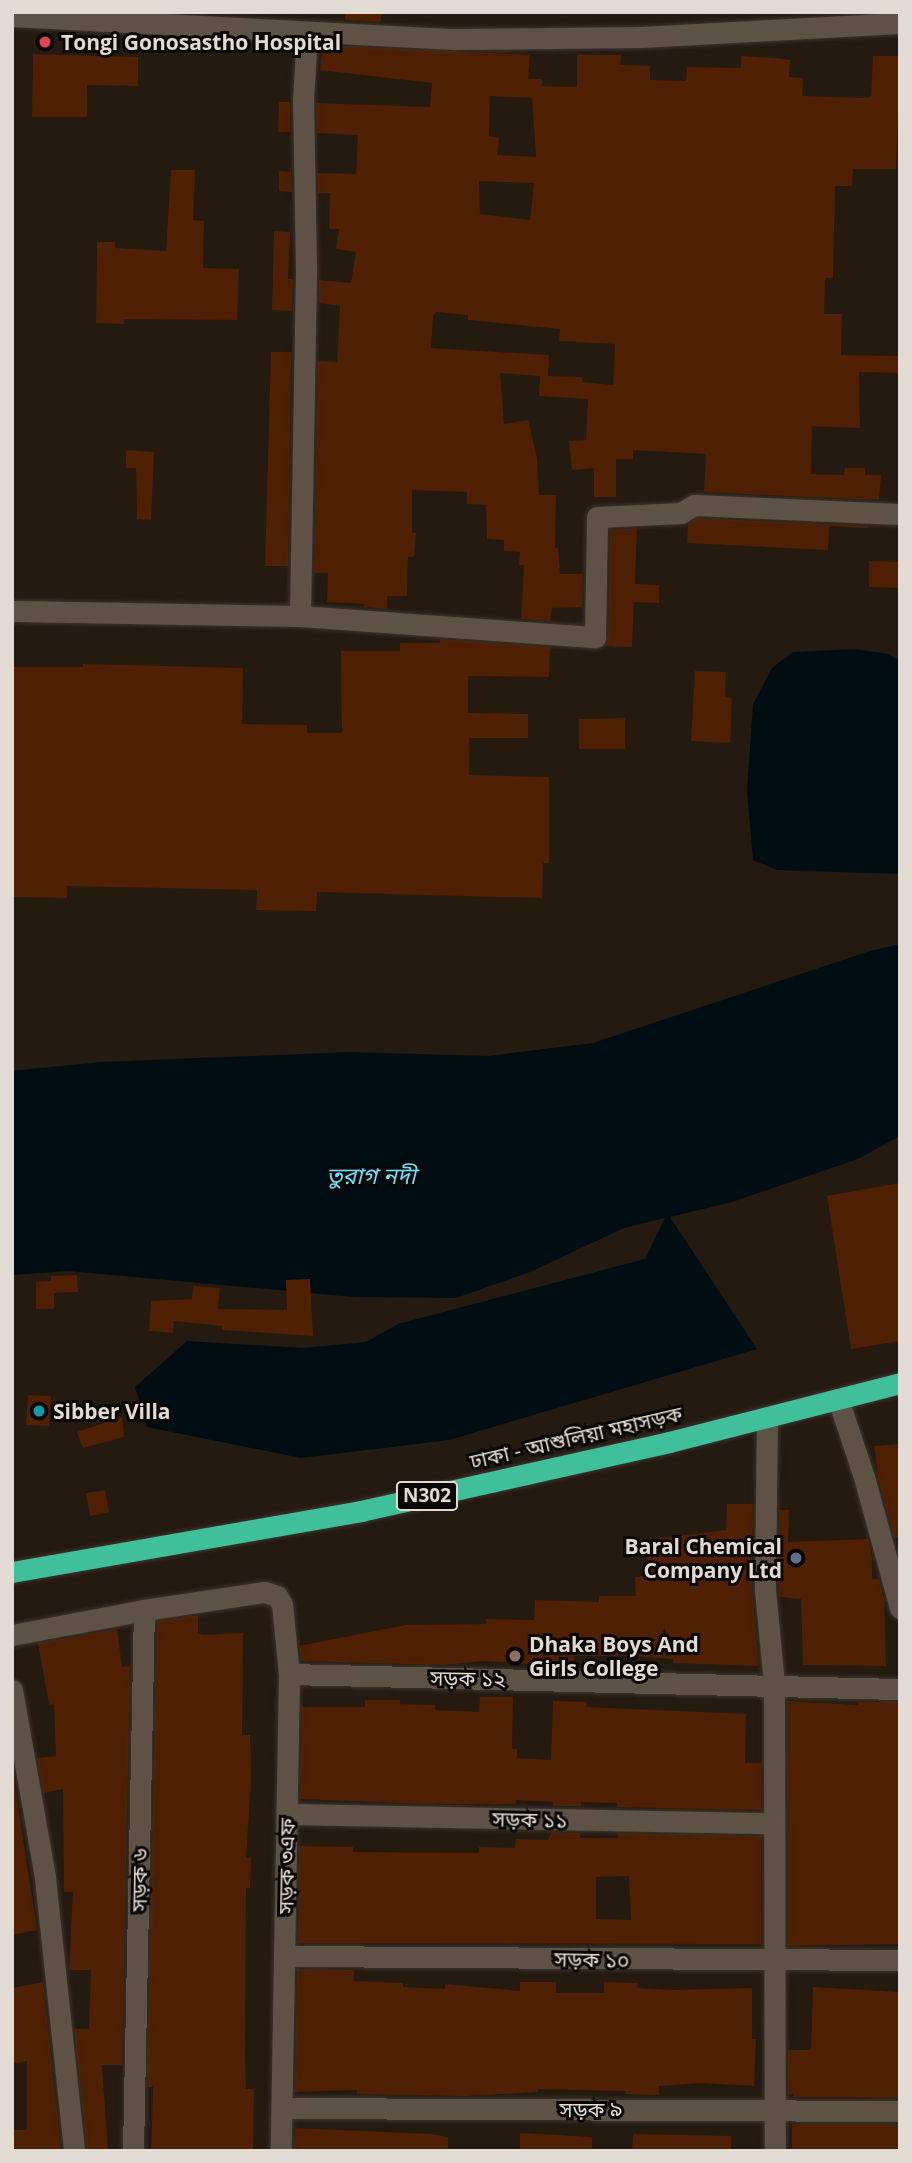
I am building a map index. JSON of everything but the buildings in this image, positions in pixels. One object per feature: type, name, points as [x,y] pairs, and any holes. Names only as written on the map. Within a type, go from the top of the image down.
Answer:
[{"type":"highway","name":"ঢাকা - আশুলিয়া মহাসড়ক","points":[[12,1572],[361,1511],[767,1417],[900,1383]]},
{"type":"highway","name":"N302","points":[[838,1399],[900,1390]]},
{"type":"street","points":[[12,16],[453,39],[640,37],[900,23]]},
{"type":"street","points":[[300,616],[306,268],[303,100],[307,33]]},
{"type":"street","points":[[12,611],[300,616],[595,637],[597,517],[681,513],[694,505],[900,514]]},
{"type":"street","points":[[838,1399],[864,1477],[900,1608]]},
{"type":"street","points":[[767,1417],[765,1590],[774,1684],[775,2151]]},
{"type":"street","name":"সড়ক ৩এফ","points":[[144,1610],[265,1592],[277,1596],[282,1604],[289,1674],[281,2151]]},
{"type":"street","points":[[12,1635],[144,1610]]},
{"type":"street","name":"সড়ক ৬","points":[[133,2151],[144,1610]]},
{"type":"street","name":"সড়ক ১২","points":[[289,1674],[900,1689]]},
{"type":"street","points":[[12,1690],[45,1878],[74,2151]]},
{"type":"street","name":"সড়ক ১১","points":[[287,1814],[774,1824]]},
{"type":"street","name":"সড়ক ১০","points":[[284,1956],[900,1960]]},
{"type":"street","name":"সড়ক ৯","points":[[282,2108],[900,2111]]},
{"type":"water","points":[[854,649],[889,654],[900,661],[900,874],[777,870],[753,860],[747,790],[753,704],[772,668],[793,652]]},
{"type":"water","name":"তুরাগ নদী","points":[[900,944],[900,1136],[858,1159],[732,1202],[670,1217],[757,1349],[449,1440],[301,1458],[147,1427],[135,1387],[187,1341],[303,1348],[366,1342],[398,1324],[645,1259],[665,1218],[624,1228],[530,1272],[456,1298],[355,1297],[68,1271],[12,1275],[12,1071],[101,1062],[351,1052],[488,1056],[593,1043],[870,951]]},
{"type":"place","name":"Tongi Gonosastho Hospital","points":[[45,42]]},
{"type":"place","name":"Sibber Villa","points":[[39,1411]]},
{"type":"place","name":"Baral Chemical Company Ltd","points":[[796,1558]]},
{"type":"place","name":"Dhaka Boys And Girls College","points":[[515,1656]]}]
